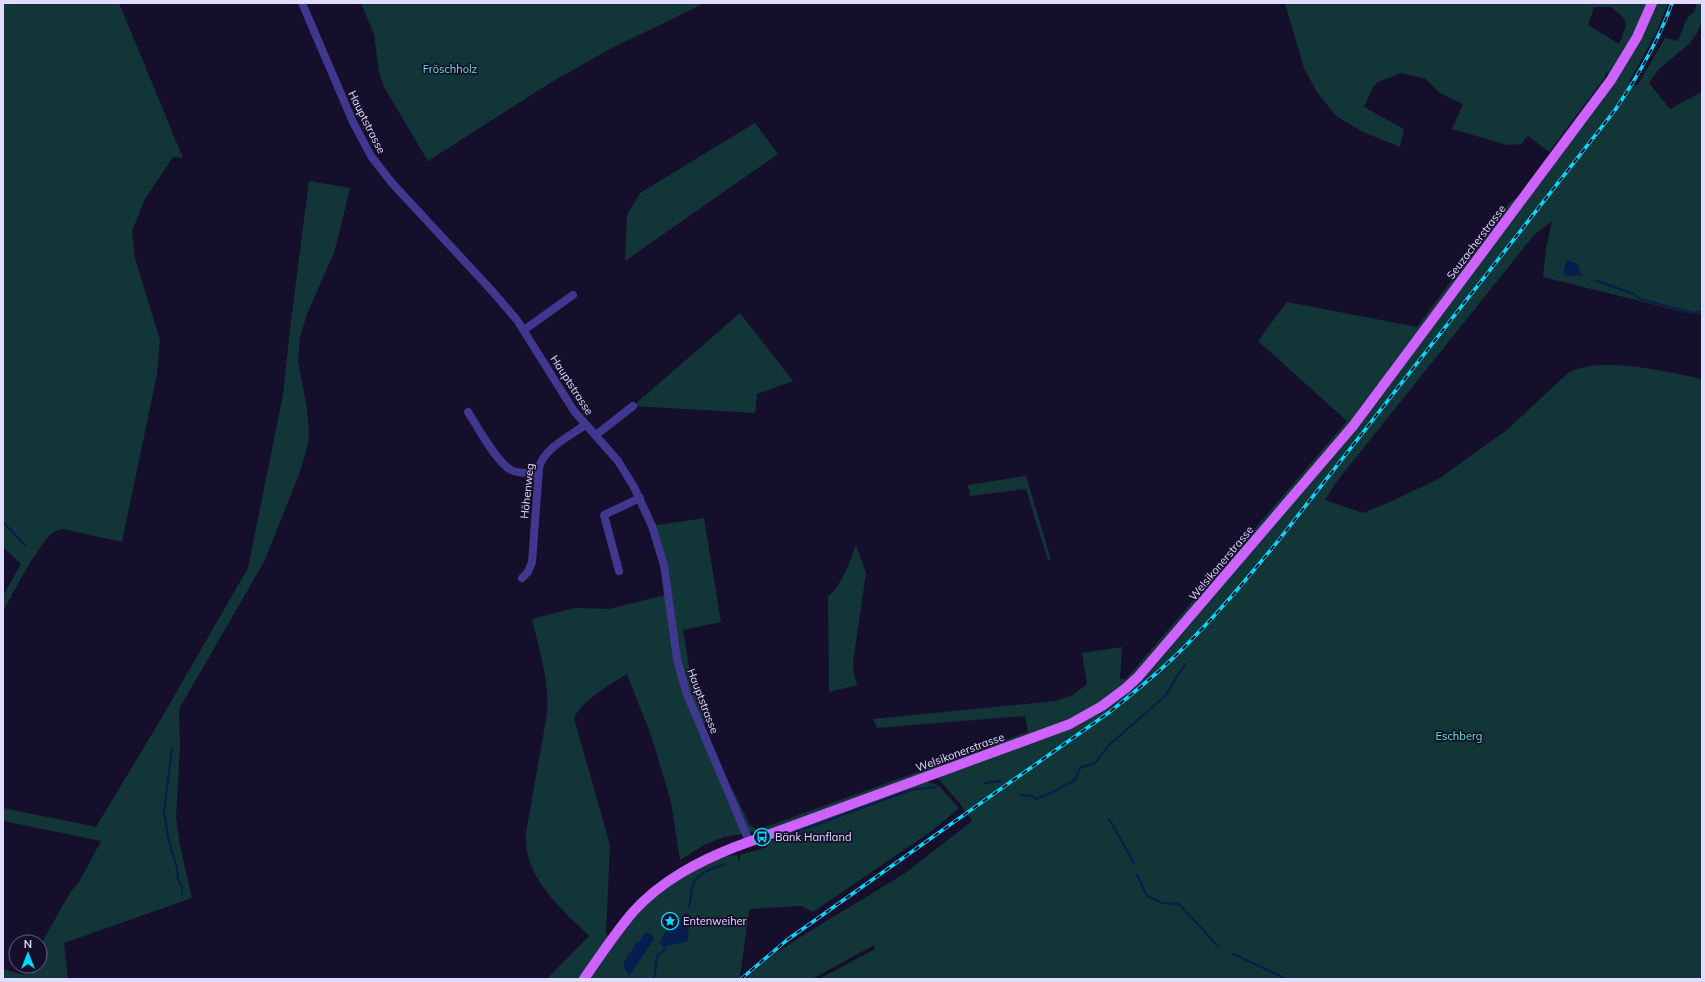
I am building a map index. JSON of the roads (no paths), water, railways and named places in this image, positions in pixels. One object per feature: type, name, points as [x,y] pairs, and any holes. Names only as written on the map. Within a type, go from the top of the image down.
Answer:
[{"type":"main road","name":"Seuzacherstrasse","points":[[1304,484],[1354,426],[1611,80],[1637,37],[1652,3]]},
{"type":"main road","name":"Welsikonerstrasse","points":[[584,979],[623,923],[653,893],[692,866],[713,855],[1054,730],[1087,715],[1102,706],[1126,688],[1146,668],[1304,484]]},
{"type":"street","name":"Hauptstrasse","points":[[302,3],[352,122],[371,156],[392,183],[510,311],[524,330],[571,406],[585,425],[618,461],[640,498],[652,526],[664,565],[677,659],[686,692],[749,842]]},
{"type":"street","points":[[524,330],[573,295]]},
{"type":"street","points":[[596,436],[633,406]]},
{"type":"street","points":[[468,412],[499,460],[506,467],[514,471],[539,473]]},
{"type":"street","name":"Höhenweg","points":[[522,578],[528,572],[532,562],[540,464],[546,454],[585,425]]},
{"type":"street","points":[[619,571],[604,515],[640,498]]},
{"type":"water","points":[[1568,260],[1577,264],[1580,268],[1579,274],[1571,276],[1563,275],[1565,265]]},
{"type":"water","points":[[686,913],[689,914],[688,941],[663,947],[660,942],[663,936]]},
{"type":"water","points":[[647,932],[651,934],[654,939],[629,976],[624,967],[625,962],[635,944],[640,941]]},
{"type":"waterway","points":[[1594,280],[1634,294],[1640,299],[1694,313],[1702,311]]},
{"type":"waterway","points":[[3,522],[25,545]]},
{"type":"waterway","points":[[1020,795],[1032,796],[1036,799],[1075,780],[1080,768],[1095,763],[1109,745],[1165,696],[1185,664]]},
{"type":"waterway","points":[[172,749],[164,811],[168,837],[177,868],[178,879],[182,886],[182,894]]},
{"type":"waterway","points":[[985,783],[1001,782]]},
{"type":"waterway","points":[[794,833],[911,790],[936,787]]},
{"type":"waterway","points":[[1109,819],[1134,863]]},
{"type":"waterway","points":[[689,906],[692,887],[697,878],[701,874],[725,864]]},
{"type":"waterway","points":[[1137,875],[1147,896],[1162,903],[1179,904],[1219,947]]},
{"type":"waterway","points":[[654,979],[657,956],[664,950],[664,948]]},
{"type":"waterway","points":[[1233,954],[1287,979]]},
{"type":"railway","points":[[741,979],[787,940],[1111,711],[1163,667],[1204,627],[1237,591],[1278,541],[1615,110],[1647,58],[1672,3]]},
{"type":"place","name":"Bänk Hanfland","points":[[762,837]]},
{"type":"place","name":"Entenweiher","points":[[670,921]]},
{"type":"park label","name":"Fröschholz","points":[[450,69]]},
{"type":"park label","name":"Eschberg","points":[[1459,736]]}]
